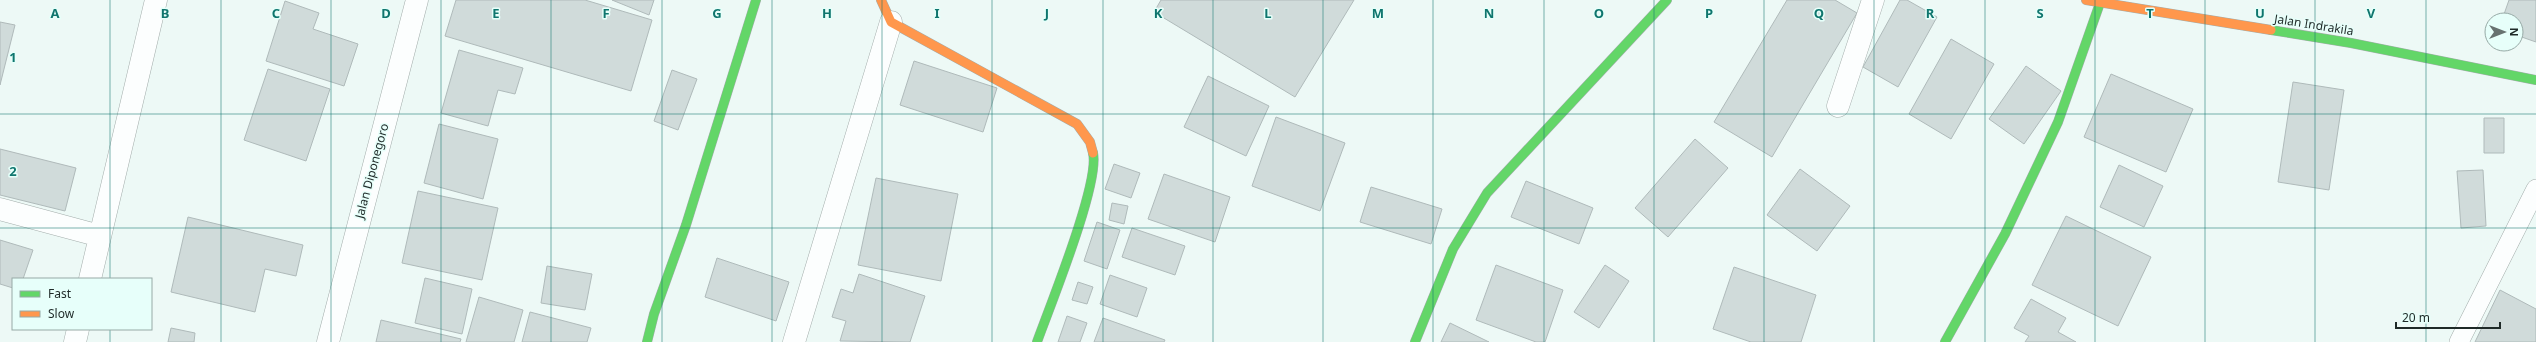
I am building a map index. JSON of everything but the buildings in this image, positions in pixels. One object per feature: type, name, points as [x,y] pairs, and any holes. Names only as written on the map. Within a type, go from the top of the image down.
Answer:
[{"type":"street","points":[[90,278],[156,0]]},
{"type":"street","name":"Jalan Diponegoro","points":[[328,342],[417,0]]},
{"type":"street","points":[[647,342],[654,314],[686,225],[756,0]]},
{"type":"street","points":[[881,0],[891,22],[1077,124],[1090,142],[1095,162],[1088,196],[1037,342]]},
{"type":"street","points":[[1415,342],[1453,248],[1487,193],[1667,0]]},
{"type":"street","points":[[1838,106],[1874,0]]},
{"type":"street","name":"Jalan Indrakila","points":[[2086,0],[2351,43],[2536,80]]},
{"type":"street","points":[[1945,342],[2005,234],[2058,122],[2100,3]]},
{"type":"street","points":[[794,342],[891,22]]},
{"type":"street","points":[[0,209],[100,236]]},
{"type":"street","points":[[75,342],[78,330]]},
{"type":"lane","points":[[2458,342],[2536,189]]},
{"type":"traffic: fast","points":[[647,342],[654,314],[686,225],[756,0]]},
{"type":"traffic: fast","points":[[1415,342],[1453,249],[1487,193],[1667,0]]},
{"type":"traffic: fast","points":[[1945,342],[2005,234],[2058,122],[2100,3]]},
{"type":"traffic: fast","points":[[2271,30],[2351,43],[2536,80]]},
{"type":"traffic: fast","points":[[1037,342],[1082,216],[1093,168],[1093,153]]},
{"type":"traffic: slow","points":[[881,0],[891,22],[1077,124],[1090,142],[1093,153]]},
{"type":"traffic: slow","points":[[2086,0],[2271,30]]}]
